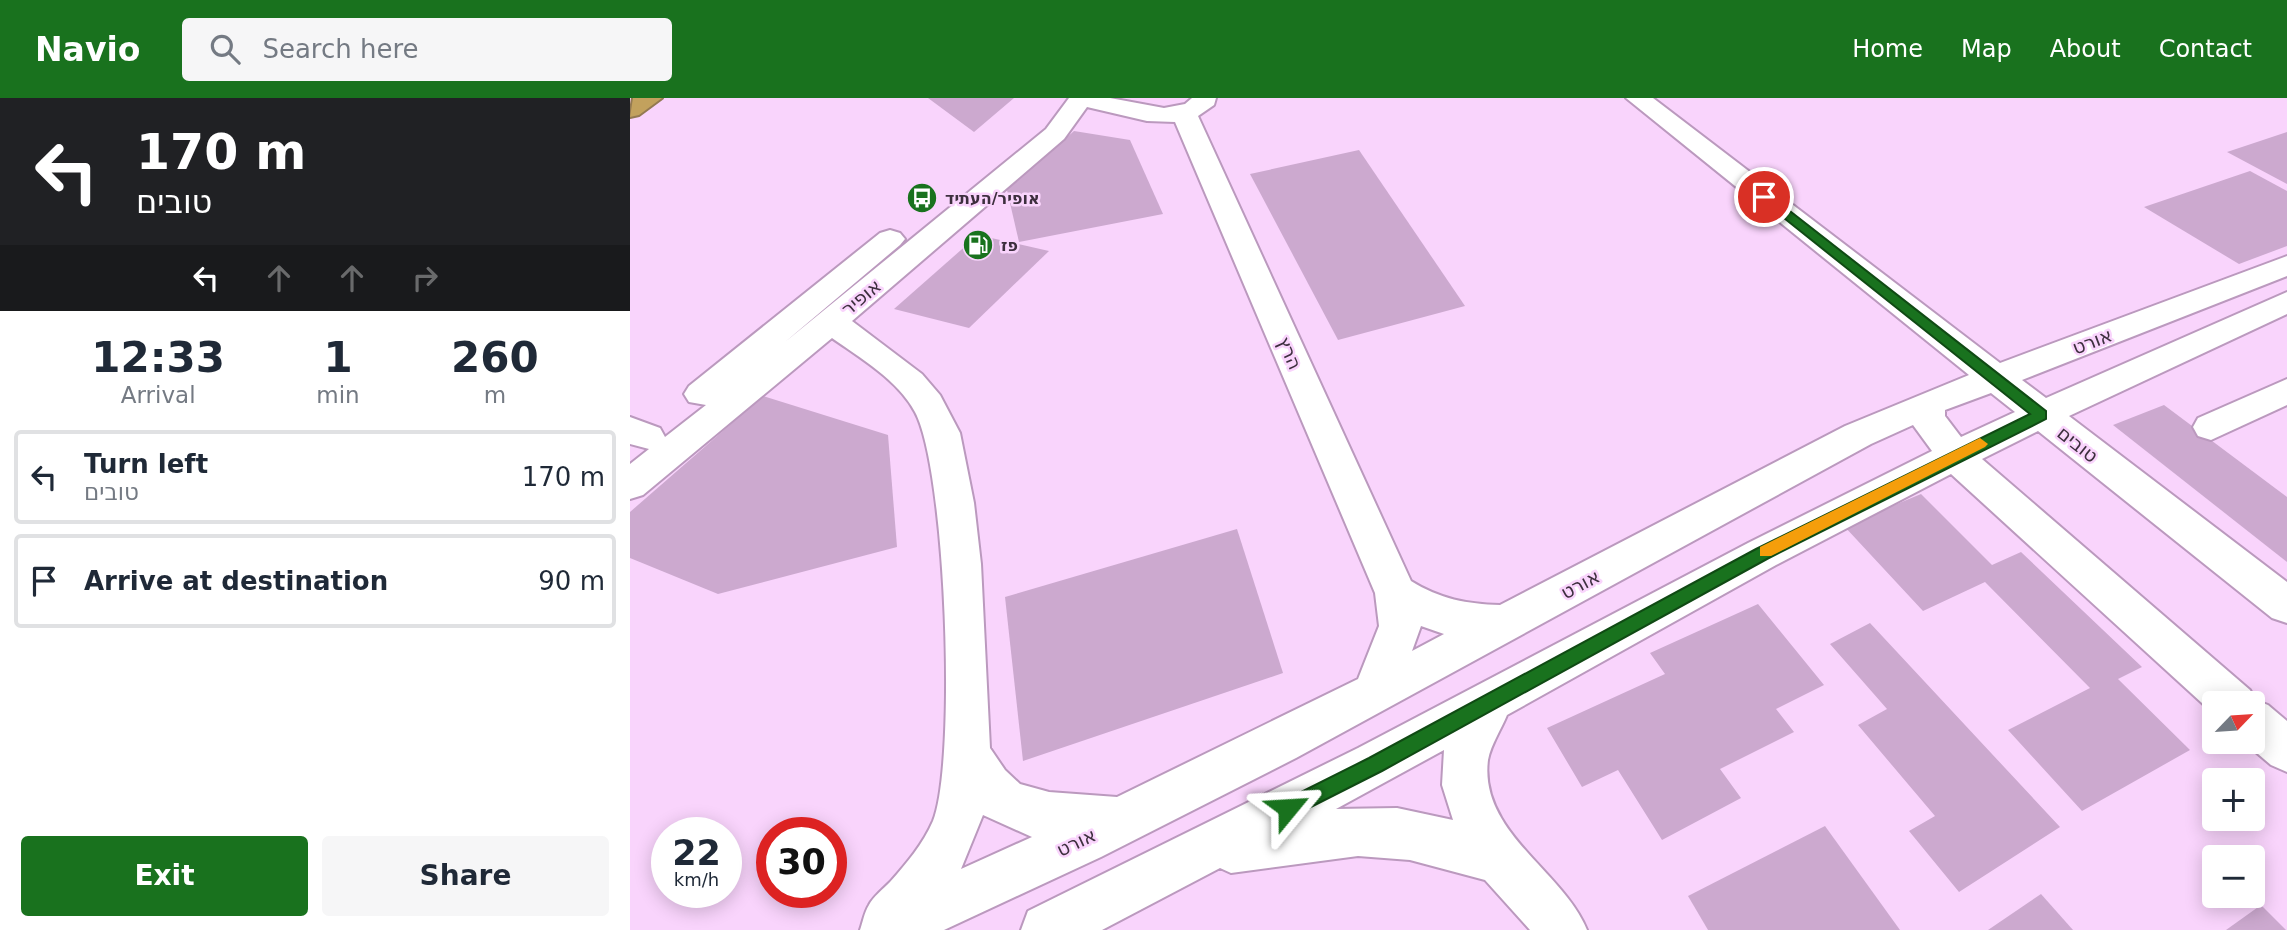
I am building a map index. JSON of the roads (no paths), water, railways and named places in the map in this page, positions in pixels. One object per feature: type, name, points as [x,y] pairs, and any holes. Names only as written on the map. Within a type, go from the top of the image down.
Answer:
[{"type":"highway","points":[[630,103],[638,98]]},
{"type":"highway","points":[[630,110],[650,98]]},
{"type":"street","name":"אופיר","points":[[636,439],[1029,125],[1052,98]]},
{"type":"street","name":"אופיר","points":[[630,485],[831,322],[1055,134],[1083,98]]},
{"type":"street","name":"הרץ","points":[[1083,98],[1144,113],[1194,105],[1396,593],[1400,626],[1375,692]]},
{"type":"street","name":"טובים","points":[[1638,98],[2287,606]]},
{"type":"street","points":[[1055,134],[1108,112],[1144,113]]},
{"type":"street","name":"אורט","points":[[883,930],[1123,820],[1507,623],[1858,435],[1929,403],[2287,265]]},
{"type":"street","points":[[1047,930],[1376,764],[1762,554],[1955,456],[2287,302]]},
{"type":"street","points":[[831,322],[883,359],[926,401],[944,440],[965,623],[967,753],[960,813],[942,853],[918,890],[883,930]]},
{"type":"street","points":[[2211,427],[2287,391]]},
{"type":"street","points":[[1929,403],[1927,418],[1955,456],[2219,691]]},
{"type":"street","points":[[1396,593],[1430,614],[1468,623],[1507,623]]},
{"type":"street","points":[[1492,700],[1465,760],[1467,791],[1482,827],[1501,860],[1531,888],[1561,930]]},
{"type":"street","points":[[2265,732],[2287,751]]},
{"type":"street","points":[[967,753],[993,792],[1025,810],[1059,819],[1123,820]]},
{"type":"street","points":[[1200,853],[1336,835],[1395,832],[1449,844],[1501,860]]},
{"type":"place","name":"אופיר/העתיד","points":[[922,198]]},
{"type":"place","name":"פז","points":[[978,245]]}]
